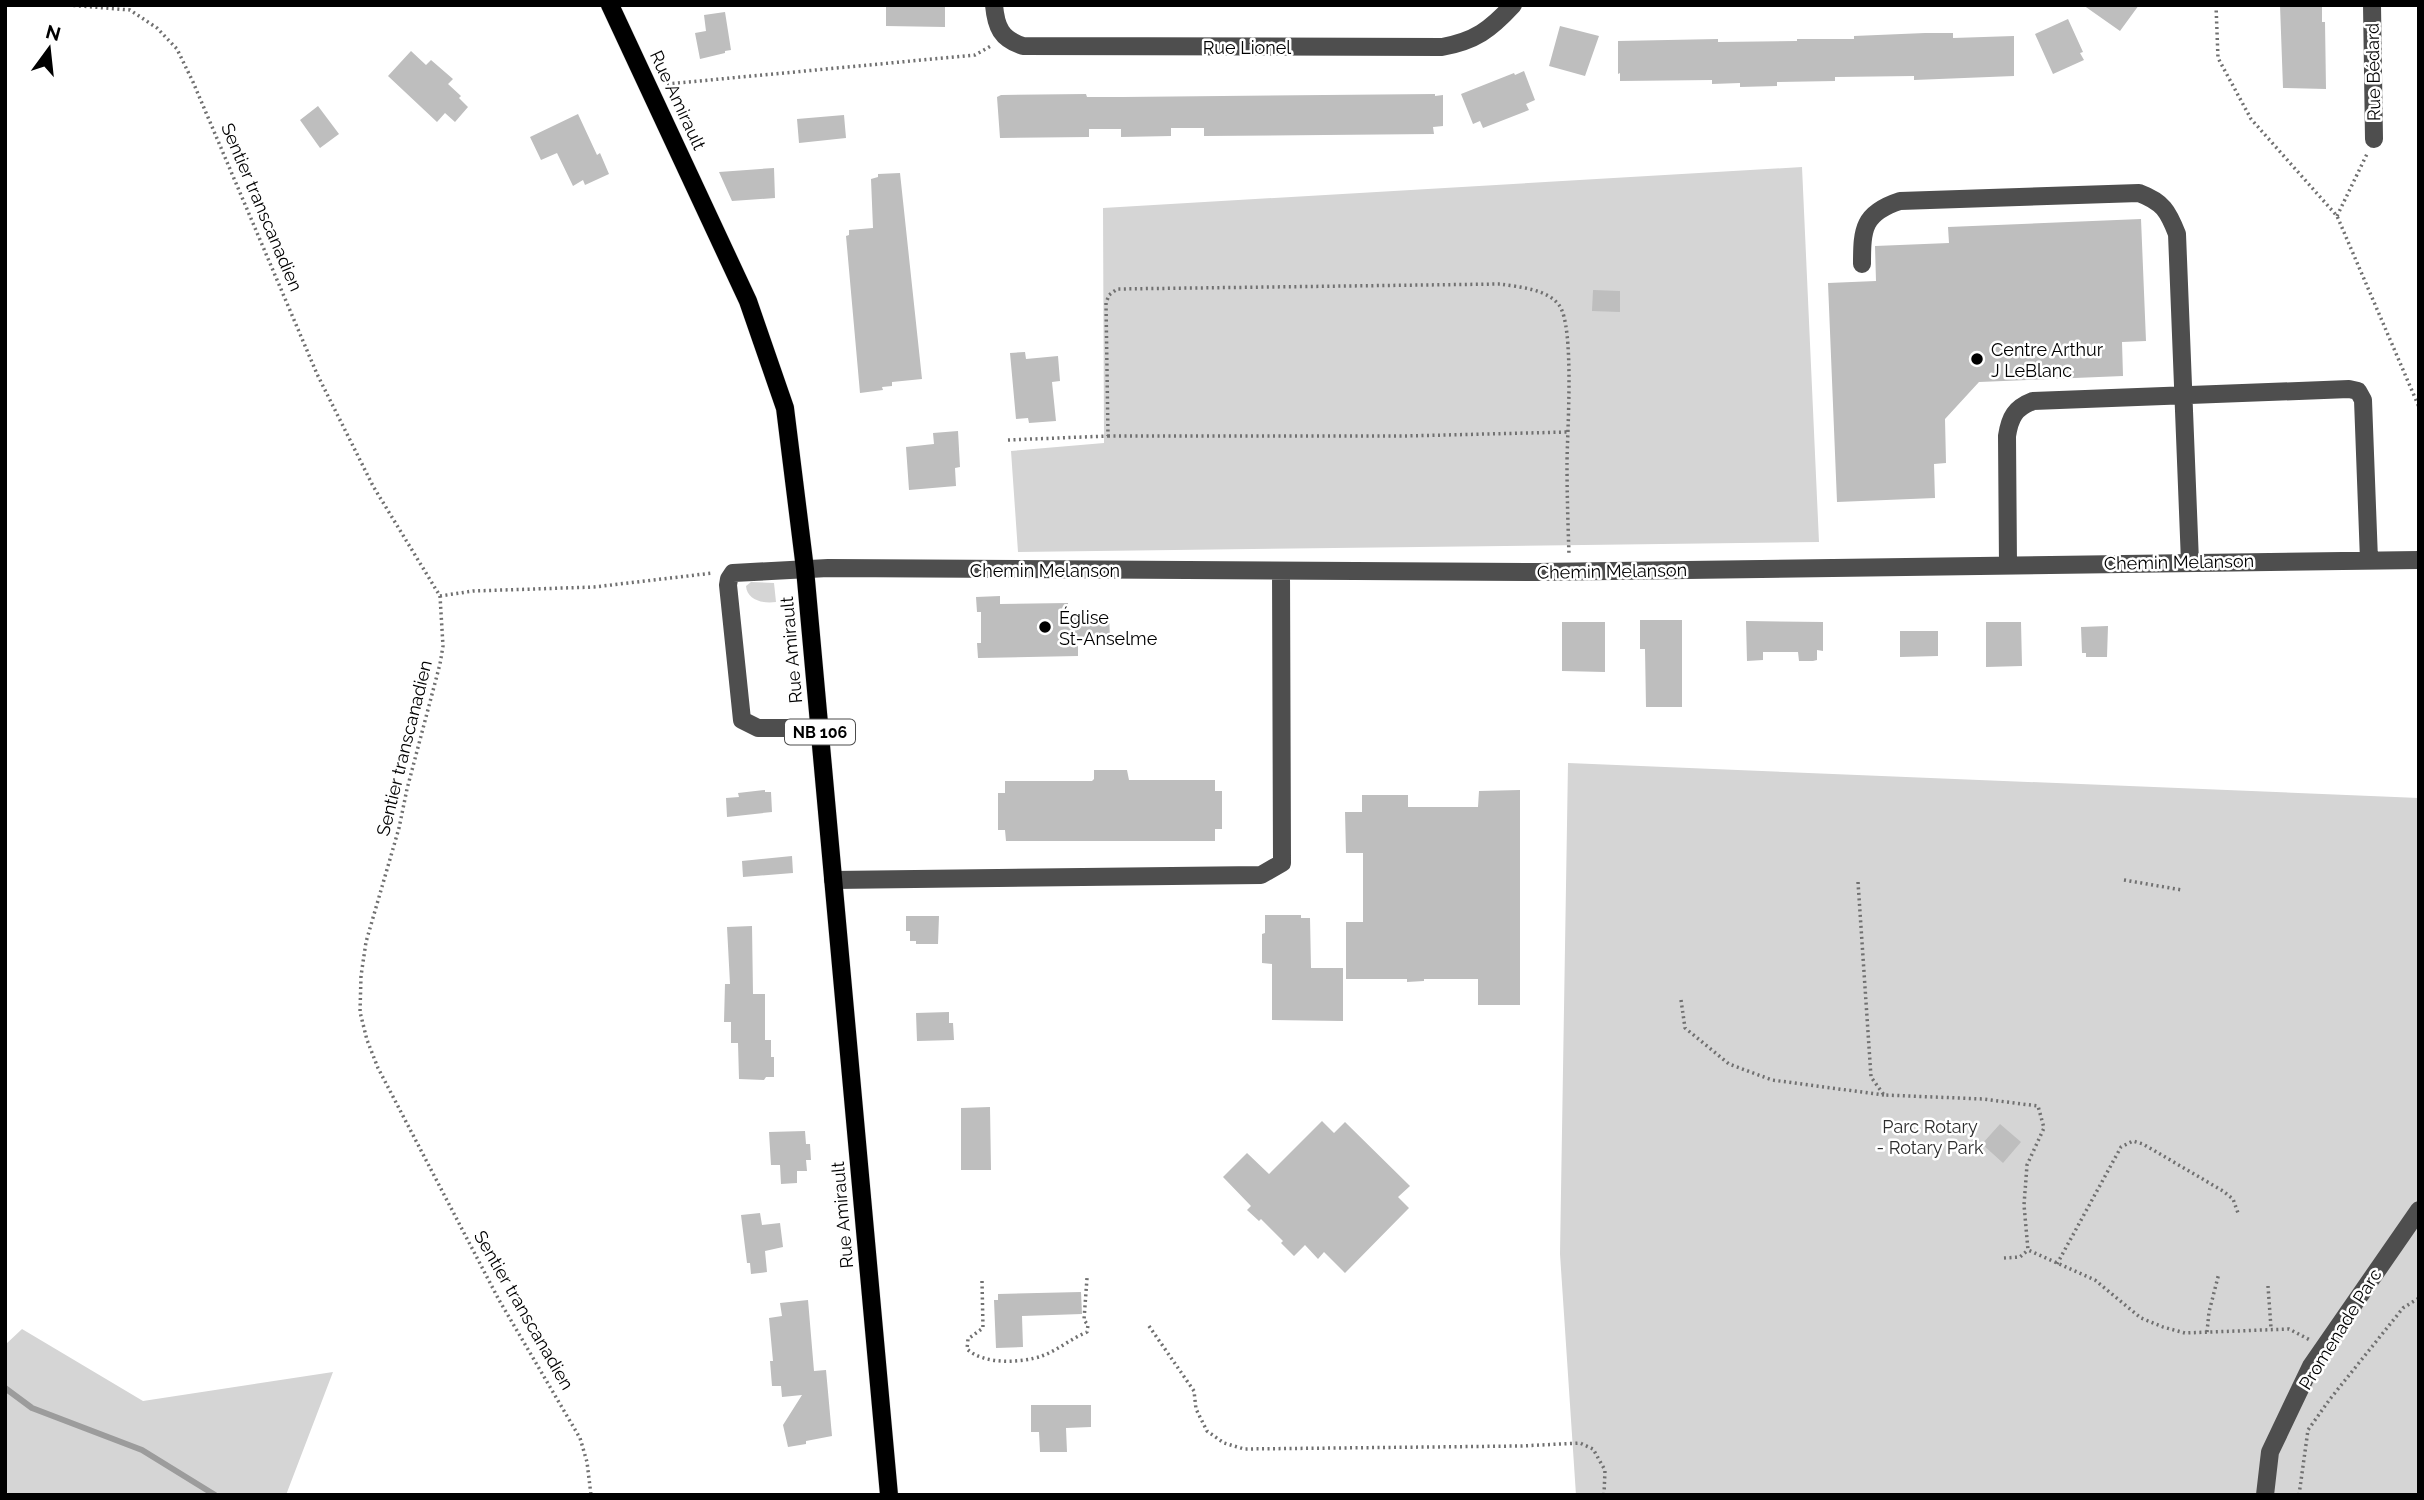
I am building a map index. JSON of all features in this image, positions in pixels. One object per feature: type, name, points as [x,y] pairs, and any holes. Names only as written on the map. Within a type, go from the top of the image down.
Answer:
[{"type":"main road","name":"Rue Amirault","points":[[610,5],[748,301],[785,408],[805,569],[889,1495]]},
{"type":"street","points":[[994,5],[996,20],[1004,37]]},
{"type":"street","name":"Rue Lionel","points":[[1004,37],[1013,43],[1034,47],[1442,47],[1464,43],[1481,35],[1513,5]]},
{"type":"street","name":"Rue Bédard","points":[[2372,5],[2374,139]]},
{"type":"street","points":[[1862,264],[1862,237],[1868,220],[1883,207],[1900,201],[2139,193],[2155,199],[2170,214],[2177,234],[2190,562]]},
{"type":"street","points":[[2008,565],[2007,436],[2009,420],[2019,407],[2032,401],[2349,389],[2358,391],[2363,400],[2369,560]]},
{"type":"street","name":"Chemin Melanson","points":[[736,572],[805,569],[1569,571],[2419,560]]},
{"type":"street","points":[[833,880],[1261,875],[1282,863],[1280,571]]},
{"type":"street","points":[[736,572],[730,575],[728,586],[742,720],[758,727],[820,728]]},
{"type":"street","name":"Promenade Parc","points":[[2265,1495],[2270,1452],[2311,1366],[2419,1210]]},
{"type":"path","name":"Sentier transcanadien","points":[[68,5],[130,10],[157,28],[177,49],[317,374],[373,486],[440,596],[443,646],[440,664],[399,828],[366,943],[361,976],[360,1012],[378,1068],[499,1300],[580,1438],[587,1462],[591,1495]]},
{"type":"path","points":[[2216,5],[2218,58],[2251,119],[2337,216],[2419,407]]},
{"type":"path","points":[[647,85],[975,55],[1004,37]]},
{"type":"path","points":[[2337,216],[2374,139]]},
{"type":"path","points":[[1108,436],[1106,303],[1109,295],[1117,289],[1473,284],[1522,287],[1547,296],[1560,306],[1566,323],[1569,361],[1569,571]]},
{"type":"path","points":[[1008,440],[1108,436],[1405,436],[1568,432]]},
{"type":"path","points":[[440,596],[594,587],[675,576],[736,572]]},
{"type":"path","points":[[2124,880],[2182,890]]},
{"type":"path","points":[[1858,882],[1871,1077],[1884,1095]]},
{"type":"path","points":[[1681,1000],[1685,1028],[1729,1064],[1772,1080],[1884,1095],[1983,1099],[2038,1106],[2044,1128],[2027,1165],[2024,1205],[2028,1250]]},
{"type":"path","points":[[2057,1264],[2121,1147],[2133,1141],[2143,1144],[2224,1191],[2232,1199],[2238,1213]]},
{"type":"path","points":[[2004,1258],[2020,1256],[2028,1250]]},
{"type":"path","points":[[2028,1250],[2095,1280],[2141,1318],[2164,1328],[2185,1332],[2289,1329],[2324,1347]]},
{"type":"path","points":[[2207,1332],[2219,1273]]},
{"type":"path","points":[[982,1281],[983,1328],[968,1339],[967,1349],[974,1356],[1005,1361],[1044,1355],[1087,1332],[1088,1325],[1084,1320],[1087,1278]]},
{"type":"path","points":[[2268,1286],[2271,1328]]},
{"type":"path","points":[[2299,1495],[2308,1430],[2403,1308],[2419,1298]]},
{"type":"path","points":[[1149,1326],[1194,1391],[1196,1409],[1206,1431],[1224,1443],[1244,1449],[1521,1447],[1580,1443],[1593,1449],[1605,1470],[1604,1495]]},
{"type":"green space","points":[[1802,167],[1819,542],[1018,552],[1011,451],[1104,443],[1103,208]]},
{"type":"green space","points":[[751,582],[774,583],[776,602],[761,602],[749,595],[746,586]]},
{"type":"green space","name":"Parc Rotary - Rotary Park","points":[[1568,763],[2419,798],[2419,1495],[1576,1495],[1560,1254]]},
{"type":"green space","points":[[22,1329],[143,1401],[333,1372],[286,1495],[8,1495],[5,1484],[5,1345]]},
{"type":"building","points":[[886,5],[945,5],[945,27],[886,26]]},
{"type":"building","points":[[2083,5],[2139,5],[2120,31]]},
{"type":"building","points":[[2280,5],[2322,5],[2322,22],[2325,22],[2326,89],[2283,88]]},
{"type":"building","points":[[725,12],[731,50],[700,59],[695,33],[706,31],[704,15]]},
{"type":"building","points":[[2068,19],[2084,60],[2053,74],[2035,34]]},
{"type":"building","points":[[1560,26],[1599,36],[1585,76],[1549,66]]},
{"type":"building","points":[[1953,33],[1953,38],[2014,36],[2014,76],[1914,80],[1914,76],[1835,77],[1835,81],[1777,82],[1777,86],[1740,87],[1740,83],[1712,84],[1712,80],[1620,81],[1620,73],[1618,74],[1618,41],[1797,41]]},
{"type":"building","points":[[411,51],[426,65],[431,60],[453,79],[448,84],[468,107],[455,122],[445,113],[437,122],[388,76]]},
{"type":"building","points":[[1524,71],[1535,100],[1526,104],[1529,110],[1483,128],[1480,121],[1473,124],[1461,94]]},
{"type":"building","points":[[1086,94],[1087,97],[1123,97],[1435,94],[1443,95],[1443,126],[1433,127],[1434,134],[1204,136],[1204,128],[1171,128],[1171,136],[1121,137],[1121,129],[1089,129],[1089,137],[1000,138],[997,97]]},
{"type":"building","points":[[318,106],[339,134],[320,148],[300,120]]},
{"type":"building","points":[[578,114],[609,174],[585,185],[583,180],[573,186],[557,153],[541,160],[530,137]]},
{"type":"building","points":[[844,115],[846,138],[799,143],[797,119]]},
{"type":"building","points":[[774,168],[775,198],[732,201],[719,172]]},
{"type":"building","points":[[900,173],[922,379],[892,382],[892,386],[882,387],[883,390],[860,393],[846,236],[849,235],[849,230],[873,228],[871,179],[878,177],[878,174]]},
{"type":"building","name":"Centre Arthur J LeBlanc","points":[[2141,219],[2146,341],[2122,342],[2123,376],[1979,382],[1945,419],[1946,463],[1934,464],[1935,498],[1837,502],[1828,283],[1876,281],[1875,246],[1949,243],[1948,227]]},
{"type":"building","points":[[1593,290],[1620,291],[1620,312],[1592,311]]},
{"type":"building","points":[[1025,352],[1026,359],[1058,356],[1060,381],[1052,382],[1056,421],[1029,423],[1028,418],[1016,419],[1010,353]]},
{"type":"building","points":[[958,431],[960,467],[955,468],[956,486],[909,490],[906,447],[934,444],[933,433]]},
{"type":"building","name":"Église St-Anselme","points":[[1000,596],[1000,604],[1068,603],[1068,614],[1109,613],[1110,638],[1078,639],[1078,656],[978,658],[981,612],[977,612],[976,597]]},
{"type":"building","points":[[1640,620],[1682,620],[1682,707],[1646,707],[1645,649],[1640,649]]},
{"type":"building","points":[[1746,621],[1823,622],[1823,651],[1817,650],[1817,660],[1813,661],[1799,661],[1798,652],[1763,652],[1763,660],[1747,661]]},
{"type":"building","points":[[1562,622],[1605,622],[1605,672],[1562,671]]},
{"type":"building","points":[[1986,622],[2021,622],[2022,666],[1986,667]]},
{"type":"building","points":[[2108,626],[2107,657],[2086,657],[2086,653],[2082,653],[2081,627]]},
{"type":"building","points":[[1900,631],[1938,631],[1938,656],[1900,657]]},
{"type":"building","points":[[1094,770],[1127,770],[1129,780],[1215,780],[1215,791],[1222,791],[1222,829],[1215,829],[1215,841],[1006,841],[1005,830],[998,830],[998,793],[1005,793],[1005,781],[1092,781]]},
{"type":"building","points":[[765,790],[771,792],[772,812],[727,817],[726,798],[739,797],[738,793]]},
{"type":"building","points":[[1520,790],[1520,1005],[1478,1005],[1478,979],[1424,979],[1407,982],[1407,979],[1346,979],[1346,922],[1363,922],[1363,853],[1346,853],[1345,812],[1362,812],[1362,795],[1408,795],[1408,807],[1478,807],[1479,791]]},
{"type":"building","points":[[792,856],[793,873],[743,877],[742,861]]},
{"type":"building","points":[[1265,915],[1301,915],[1301,918],[1310,918],[1311,968],[1343,968],[1343,1021],[1272,1020],[1272,964],[1262,963]]},
{"type":"building","points":[[906,916],[939,916],[938,944],[916,944],[916,941],[910,941],[910,931],[906,931]]},
{"type":"building","points":[[752,926],[753,994],[765,994],[765,1040],[771,1040],[771,1057],[774,1057],[774,1077],[766,1077],[764,1080],[739,1079],[738,1043],[731,1043],[731,1022],[724,1022],[725,984],[730,984],[727,927]]},
{"type":"building","points":[[949,1012],[954,1040],[917,1041],[916,1013]]},
{"type":"building","points":[[990,1107],[991,1170],[961,1170],[961,1108]]},
{"type":"building","points":[[1322,1121],[1334,1133],[1345,1122],[1410,1186],[1398,1197],[1409,1208],[1345,1273],[1324,1252],[1318,1259],[1305,1245],[1294,1256],[1261,1219],[1259,1221],[1247,1210],[1251,1206],[1223,1177],[1247,1153],[1269,1174]]},
{"type":"building","points":[[2000,1124],[2021,1142],[2003,1163],[1982,1144]]},
{"type":"building","points":[[805,1131],[806,1144],[810,1144],[811,1160],[806,1160],[807,1171],[797,1171],[797,1183],[781,1184],[780,1165],[771,1165],[769,1132]]},
{"type":"building","points":[[760,1213],[762,1225],[780,1223],[783,1247],[765,1251],[767,1272],[751,1274],[750,1263],[747,1263],[741,1215]]},
{"type":"building","points":[[1081,1292],[1082,1314],[1022,1316],[1023,1347],[996,1348],[994,1300],[998,1300],[998,1294]]},
{"type":"building","points":[[808,1300],[814,1371],[826,1370],[832,1436],[788,1447],[783,1425],[802,1395],[782,1397],[781,1386],[772,1386],[770,1361],[773,1361],[769,1318],[782,1316],[780,1303]]},
{"type":"building","points":[[1031,1405],[1091,1405],[1091,1427],[1066,1428],[1067,1452],[1040,1452],[1039,1432],[1031,1432]]},
{"type":"waterway","points":[[5,1388],[32,1408],[142,1450],[215,1495]]},
{"type":"place","name":"Centre Arthur J LeBlanc","points":[[1977,359]]},
{"type":"place","name":"Église St-Anselme","points":[[1045,627]]}]
